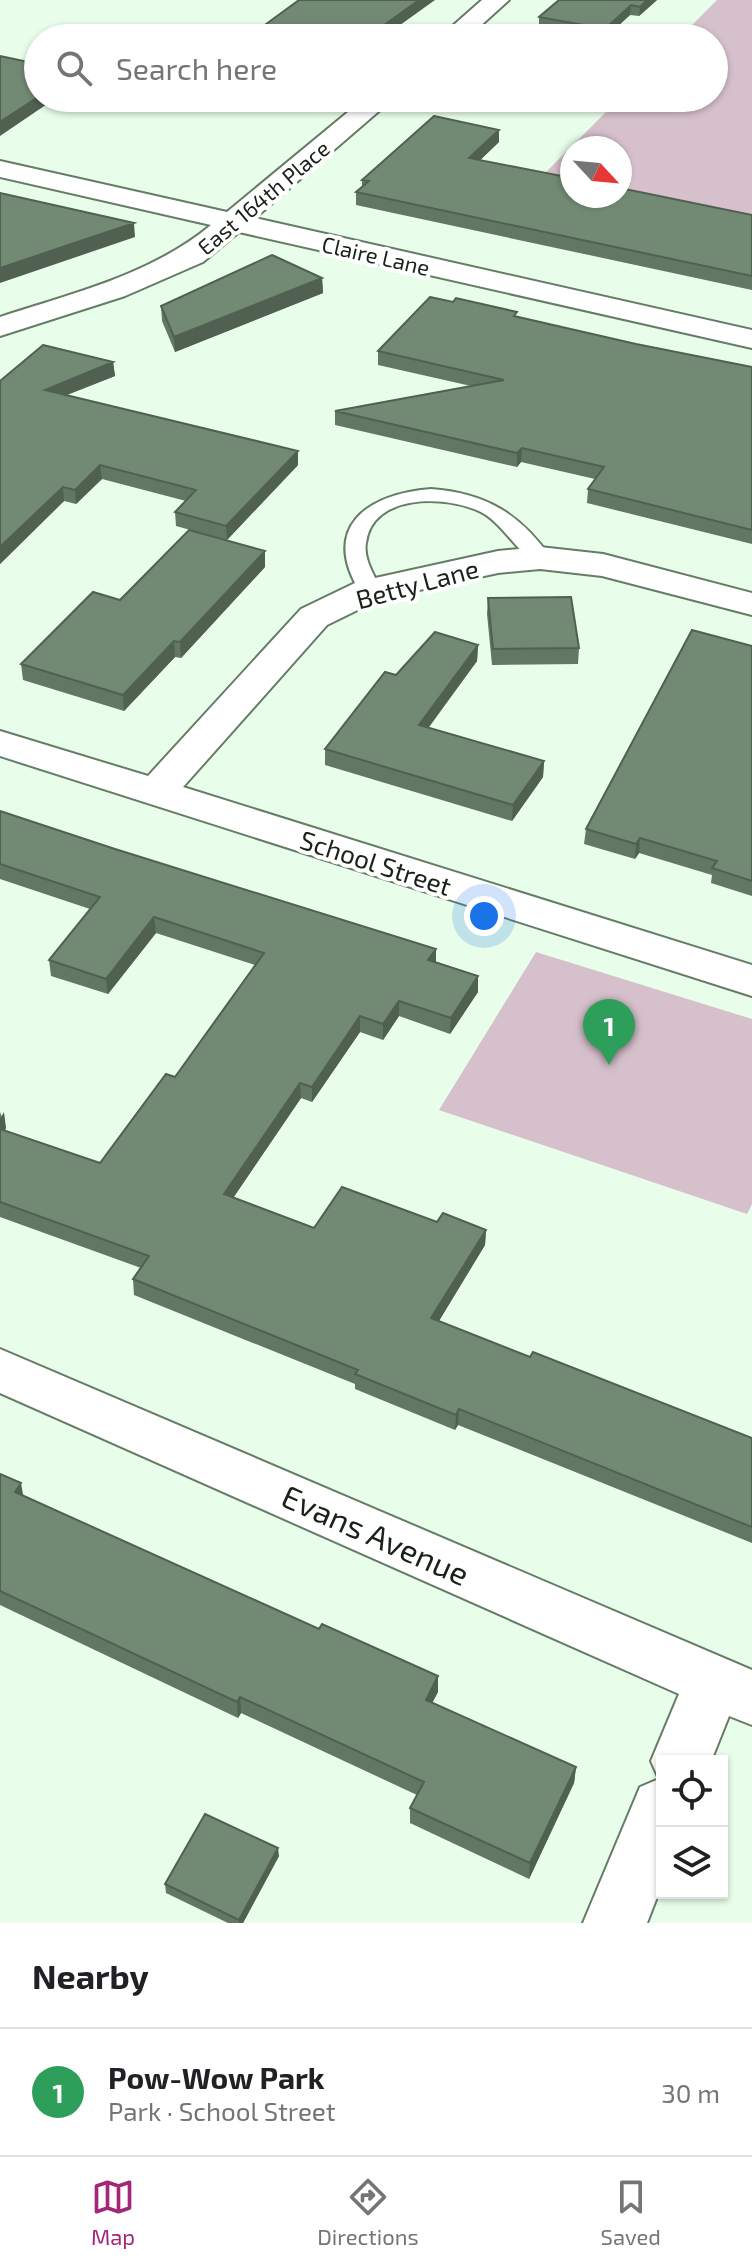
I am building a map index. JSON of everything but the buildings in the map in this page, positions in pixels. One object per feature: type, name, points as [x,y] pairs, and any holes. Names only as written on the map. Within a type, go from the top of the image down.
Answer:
[{"type":"street","points":[[469,24],[497,0]]},
{"type":"street","name":"East 164th Place","points":[[0,327],[162,272],[192,256],[365,112]]},
{"type":"street","name":"Claire Lane","points":[[0,169],[752,339]]},
{"type":"street","name":"Betty Lane","points":[[156,792],[314,617],[370,590],[498,562],[540,558],[603,565],[752,604]]},
{"type":"street","name":"School Street","points":[[0,743],[752,981]]},
{"type":"street","name":"Evans Avenue","points":[[0,1370],[732,1690]]},
{"type":"street","points":[[685,1755],[732,1690]]},
{"type":"street","points":[[615,1923],[656,1822]]},
{"type":"lane","points":[[370,590],[355,544],[363,524],[395,500],[420,494],[469,498],[490,508],[516,526],[540,558]]},
{"type":"shaded area","points":[[717,0],[752,0],[752,225],[632,199],[632,136],[582,136],[606,112],[728,112],[728,24],[693,24]]},
{"type":"shaded area","points":[[560,158],[560,185],[538,180]]},
{"type":"shaded area","points":[[536,952],[752,1019],[752,1204],[747,1214],[439,1110]]},
{"type":"place","name":"Pow-Wow Park","points":[[609,1065]]}]
